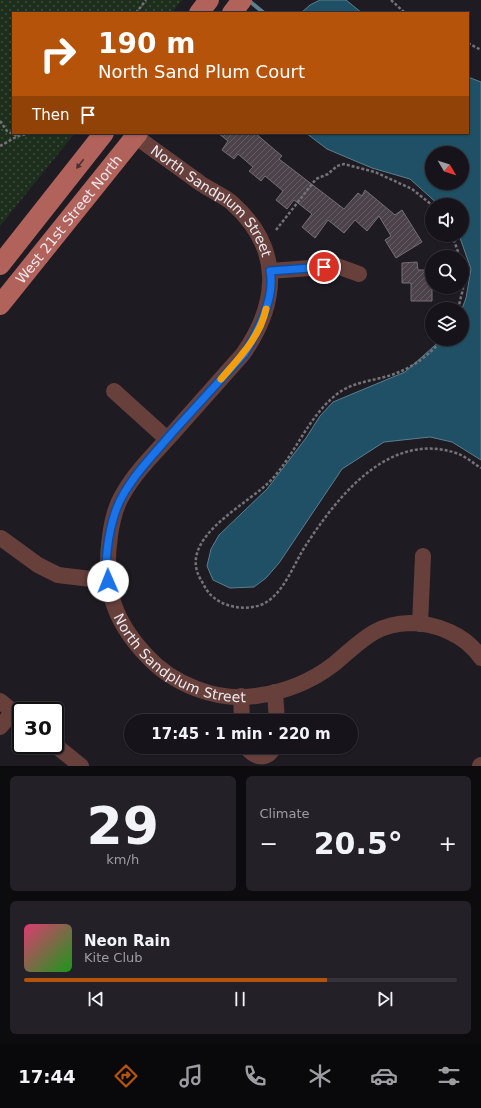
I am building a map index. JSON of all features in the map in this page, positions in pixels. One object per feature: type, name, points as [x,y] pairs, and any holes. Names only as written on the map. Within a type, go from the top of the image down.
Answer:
[{"type":"main road","points":[[200,12],[209,0]]},
{"type":"main road","points":[[233,12],[242,0]]},
{"type":"main road","name":"West 21st Street North","points":[[0,265],[103,134]]},
{"type":"main road","name":"West 21st Street North","points":[[0,305],[135,134]]},
{"type":"street","name":"North Sandplum Street","points":[[135,134],[208,188],[231,202],[261,239],[266,249],[270,271],[265,314],[256,336],[244,354],[139,470],[123,494],[115,512],[108,551],[108,581],[113,603],[122,624],[136,645],[155,666],[178,681],[201,690],[226,696],[255,697],[285,690],[313,678],[334,664],[370,633],[410,623],[435,626],[457,636],[481,658]]},
{"type":"street","points":[[270,271],[337,266],[359,274]]},
{"type":"street","points":[[114,391],[167,439]]},
{"type":"street","points":[[1,538],[38,565],[58,576],[108,581]]},
{"type":"street","points":[[420,624],[423,556]]},
{"type":"street","points":[[275,692],[277,714]]},
{"type":"street","points":[[241,696],[242,714]]},
{"type":"street","points":[[0,701],[12,711]]},
{"type":"street","points":[[0,727],[12,719]]},
{"type":"street","points":[[64,752],[81,766]]},
{"type":"street","points":[[253,754],[255,756],[264,757],[269,754]]},
{"type":"path","points":[[137,12],[146,0]]},
{"type":"path","points":[[391,0],[404,12]]},
{"type":"path","points":[[469,44],[481,50]]},
{"type":"path","points":[[0,121],[7,131],[12,133]]},
{"type":"path","points":[[14,134],[18,136]]},
{"type":"path","points":[[0,146],[18,136],[26,134]]},
{"type":"path","points":[[276,230],[316,179],[328,174],[337,166],[344,164],[375,172],[412,189],[425,199]]},
{"type":"path","points":[[435,346],[411,366],[399,373],[369,380],[343,390],[321,408],[274,477],[264,488],[227,516],[208,534],[198,553],[196,565],[199,576],[212,596],[224,604],[245,608],[264,604],[273,597],[280,588],[306,545],[337,502],[364,474],[396,455],[413,449],[426,448],[456,453],[481,468]]},
{"type":"green space","points":[[0,0],[182,0],[173,12],[12,12],[12,134],[74,134],[0,226]]},
{"type":"water","points":[[320,0],[346,0],[361,12],[302,12],[310,5]]},
{"type":"water","points":[[469,77],[481,82],[481,460],[452,442],[430,437],[384,442],[342,469],[279,563],[266,578],[254,587],[230,588],[213,580],[207,566],[211,549],[219,535],[267,489],[306,438],[320,416],[333,402],[405,372],[434,346],[469,346],[469,302],[465,302],[467,294],[469,294],[471,269],[469,263],[469,250],[464,250],[461,242],[469,242],[469,198],[431,198],[410,179],[372,168],[327,149],[307,134],[469,134]]},
{"type":"building","points":[[219,134],[256,134],[282,156],[279,159],[344,209],[358,193],[362,196],[365,190],[395,215],[402,210],[422,242],[396,258],[385,240],[391,236],[379,216],[367,231],[355,220],[344,233],[328,220],[315,238],[302,227],[312,214],[294,200],[287,209],[276,200],[283,191],[265,176],[261,181],[249,171],[253,167],[238,154],[234,159],[222,150],[228,141]]},
{"type":"building","points":[[417,262],[418,270],[425,270],[425,294],[432,294],[432,301],[411,301],[411,283],[402,283],[402,263]]},
{"type":"waterway","points":[[248,0],[263,12]]},
{"type":"slow traffic","points":[[221,379],[244,354],[256,336],[266,309]]},
{"type":"route","points":[[108,581],[108,551],[111,528],[115,512],[123,494],[139,470],[244,354],[256,336],[265,314],[271,274],[270,271],[324,267]]}]
